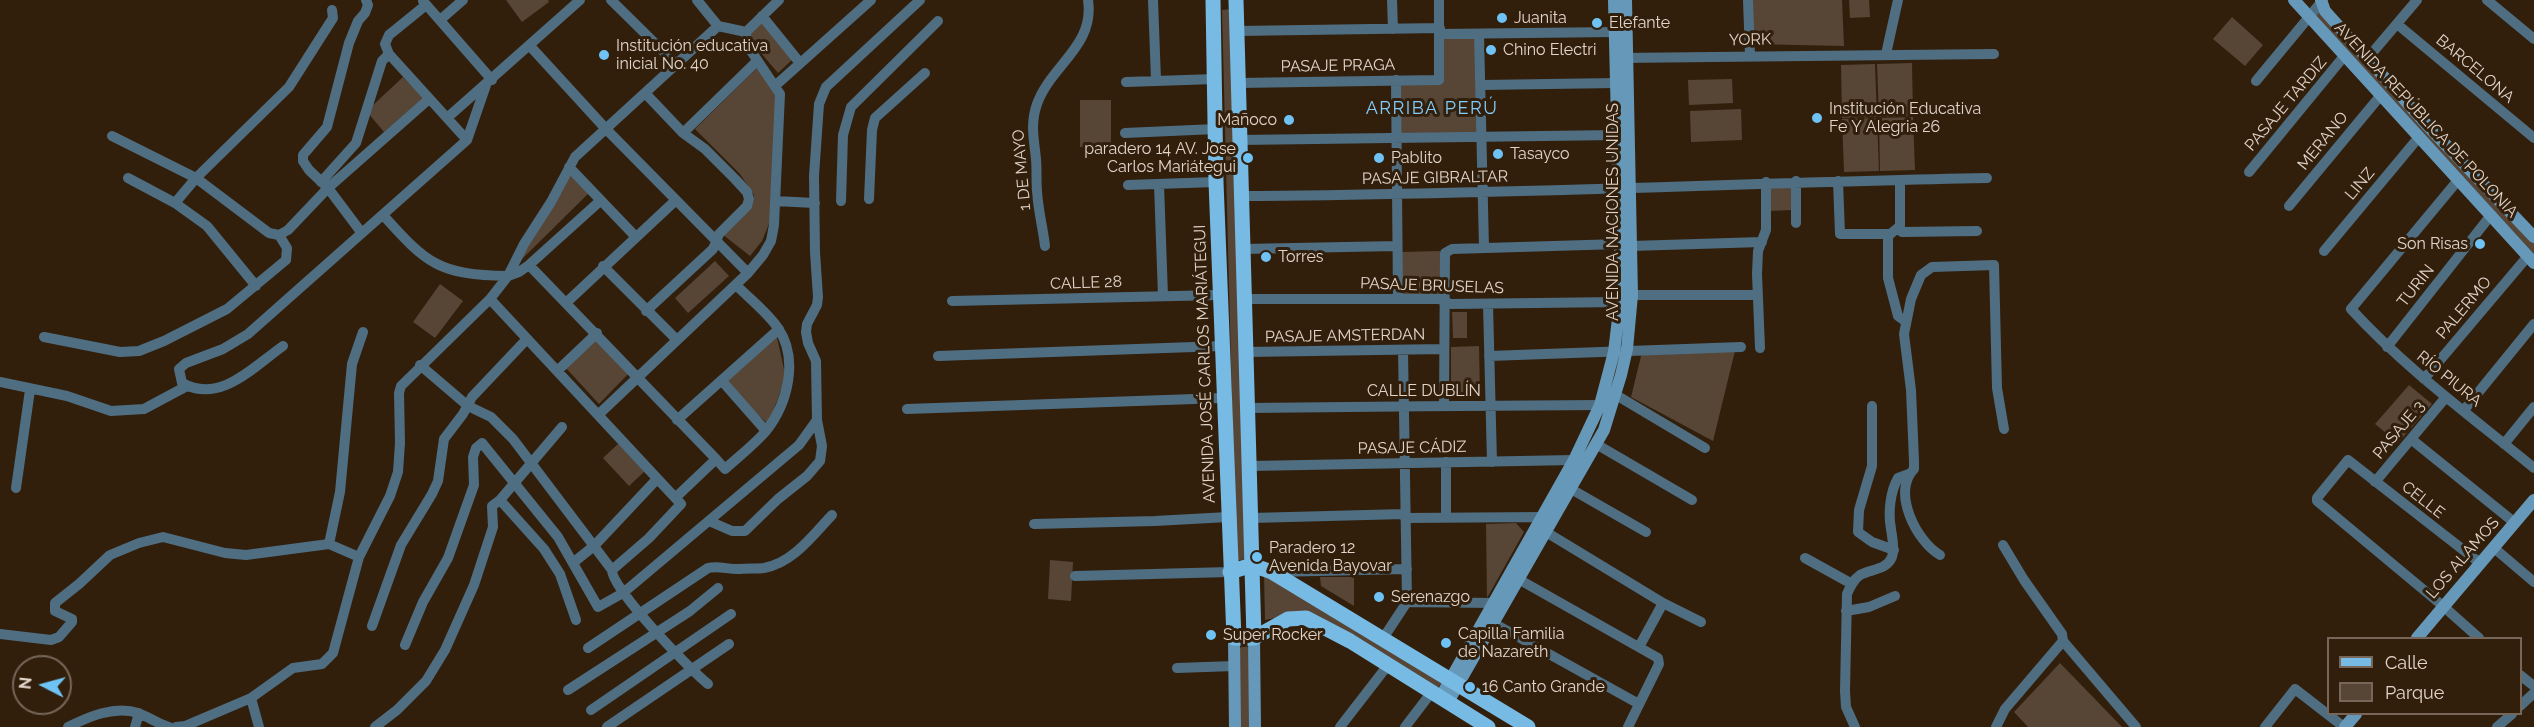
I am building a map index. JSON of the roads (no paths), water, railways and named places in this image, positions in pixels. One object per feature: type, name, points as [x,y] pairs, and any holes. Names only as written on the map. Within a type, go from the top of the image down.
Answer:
[{"type":"main road","points":[[1213,1],[1236,1],[1254,638]]},
{"type":"main road","name":"AVENIDA JOSÉ CARLOS MARIÁTEGUI","points":[[1213,1],[1223,398],[1234,638]]},
{"type":"main road","points":[[1230,572],[1252,565],[1272,572],[1528,727]]},
{"type":"main road","points":[[1234,638],[1254,638],[1288,619],[1306,618],[1388,665],[1480,725]]},
{"type":"street","points":[[361,232],[325,185],[309,170],[303,161],[303,155],[327,127],[349,43],[358,21],[365,13],[368,5],[366,0]]},
{"type":"street","points":[[440,20],[463,0]]},
{"type":"street","points":[[447,118],[531,46],[580,0]]},
{"type":"street","points":[[611,0],[676,64]]},
{"type":"street","points":[[697,0],[718,26],[746,32]]},
{"type":"street","points":[[598,415],[748,273],[764,255],[771,241],[774,225],[780,94],[747,45],[746,32],[779,0]]},
{"type":"street","points":[[776,85],[871,0]]},
{"type":"street","points":[[709,521],[732,531],[745,531],[778,499],[801,482],[820,460],[821,433],[817,420],[816,361],[806,332],[807,324],[818,305],[814,176],[821,94],[920,0]]},
{"type":"street","name":"1 DE MAYO","points":[[1046,246],[1036,191],[1033,118],[1046,85],[1084,34],[1089,23],[1088,0]]},
{"type":"street","points":[[1154,0],[1156,80]]},
{"type":"street","points":[[1392,0],[1393,29]]},
{"type":"street","points":[[1439,0],[1439,31]]},
{"type":"street","name":"AVENIDA NACIONES UNIDAS","points":[[1614,0],[1615,32],[1622,58],[1616,83],[1618,135],[1624,187]]},
{"type":"street","name":"AVENIDA NACIONES UNIDAS","points":[[1440,698],[1454,683],[1495,624],[1520,580],[1600,405],[1614,352],[1625,245],[1622,58],[1626,0]]},
{"type":"street","points":[[1748,0],[1750,55]]},
{"type":"street","points":[[1886,54],[1898,0]]},
{"type":"street","name":"AVENIDA REPÚBLICA DE POLONIA","points":[[2294,0],[2531,259]]},
{"type":"street","points":[[2367,59],[2417,0]]},
{"type":"street","points":[[2487,0],[2534,39]]},
{"type":"street","points":[[2256,81],[2322,1]]},
{"type":"street","name":"AVENIDA REPÚBLICA DE POLONIA","points":[[2322,1],[2325,11],[2367,59],[2532,231]]},
{"type":"street","points":[[467,140],[389,54],[385,44],[389,35],[424,2],[489,83]]},
{"type":"street","points":[[175,204],[196,178],[289,87],[333,18],[332,9]]},
{"type":"street","points":[[762,16],[800,63]]},
{"type":"street","points":[[841,201],[843,135],[851,107],[938,21]]},
{"type":"street","name":"BARCELONA","points":[[2397,24],[2534,138]]},
{"type":"street","points":[[176,727],[185,726],[251,698],[293,668],[322,664],[328,659],[333,652],[343,621],[359,557],[390,496],[398,471],[401,386],[490,299],[508,276],[524,244],[575,158],[718,26]]},
{"type":"street","points":[[1237,31],[1393,29],[1479,34],[1615,32]]},
{"type":"street","name":"PASAJE PRAGA","points":[[1238,83],[1439,80],[1439,31]]},
{"type":"street","points":[[1479,34],[1484,248]]},
{"type":"street","points":[[531,46],[606,129],[748,273]]},
{"type":"street","points":[[112,136],[196,178],[269,233],[279,235],[288,230],[357,143],[382,62],[389,54]]},
{"type":"street","name":"YORK","points":[[1622,58],[1994,54]]},
{"type":"street","name":"PASAJE TARDIZ","points":[[2249,172],[2345,55]]},
{"type":"street","points":[[683,133],[757,61]]},
{"type":"street","points":[[869,199],[872,130],[875,118],[925,73]]},
{"type":"street","points":[[1126,82],[1215,80]]},
{"type":"street","points":[[1396,80],[1398,298]]},
{"type":"street","points":[[283,346],[222,389],[199,390],[182,383],[179,369],[186,363],[223,349],[248,334],[467,140],[489,83]]},
{"type":"street","points":[[1481,85],[1616,83]]},
{"type":"street","points":[[645,93],[683,133],[705,149],[735,179],[747,192],[749,199],[747,206],[719,234],[713,249],[646,311]]},
{"type":"street","name":"MERANO","points":[[2289,206],[2381,95]]},
{"type":"street","points":[[325,185],[429,99]]},
{"type":"street","points":[[1125,133],[1216,129]]},
{"type":"street","points":[[1239,140],[1618,135]]},
{"type":"street","name":"LINZ","points":[[2324,251],[2419,137]]},
{"type":"street","points":[[569,167],[635,236]]},
{"type":"street","points":[[128,178],[175,204],[207,226],[256,286]]},
{"type":"street","name":"PASAJE GIBRALTAR","points":[[1241,196],[1483,193],[1766,182],[1987,178]]},
{"type":"street","name":"RÍO PIURA","points":[[2458,179],[2350,309],[2387,347],[2424,379],[2534,468]]},
{"type":"street","points":[[1900,180],[1900,224],[1893,231],[1888,278],[1898,316],[1905,321]]},
{"type":"street","points":[[1838,181],[1840,234],[1893,231],[1977,231]]},
{"type":"street","points":[[1128,185],[1216,182]]},
{"type":"street","points":[[1760,348],[1758,251],[1766,230],[1766,182]]},
{"type":"street","points":[[1796,182],[1796,223]]},
{"type":"street","points":[[1159,185],[1163,296]]},
{"type":"street","points":[[567,302],[676,200]]},
{"type":"street","points":[[383,215],[414,250],[434,264],[468,274],[508,276],[519,273],[529,265],[600,201]]},
{"type":"street","points":[[775,201],[815,203]]},
{"type":"street","name":"TURIN","points":[[2387,347],[2491,215]]},
{"type":"street","points":[[44,337],[120,352],[139,351],[164,341],[227,309],[286,260],[287,248],[279,235]]},
{"type":"street","points":[[1444,404],[1445,253],[1452,249],[1762,242]]},
{"type":"street","name":"AVENIDA NACIONES UNIDAS","points":[[1454,683],[1494,603],[1571,489],[1604,430],[1627,349],[1632,296],[1625,245]]},
{"type":"street","points":[[1242,249],[1397,246]]},
{"type":"street","name":"PALERMO","points":[[2424,379],[2531,259]]},
{"type":"street","points":[[529,265],[597,333],[725,469],[766,431],[788,387],[790,374],[786,345],[779,329],[736,285]]},
{"type":"street","points":[[1855,727],[1846,707],[1846,594],[1861,575],[1888,564],[1894,550],[1890,525],[1893,490],[1898,478],[1909,474],[1914,469],[1911,390],[1904,334],[1905,321],[1921,275],[1927,269],[1937,265],[1994,265],[1997,388],[2004,429]]},
{"type":"street","points":[[603,266],[676,339]]},
{"type":"street","name":"CALLE 28","points":[[952,301],[1220,295]]},
{"type":"street","points":[[1632,296],[1758,295]]},
{"type":"street","name":"PASAJE BRUSELAS","points":[[1244,299],[1398,298],[1439,299],[1451,304],[1620,302]]},
{"type":"street","points":[[490,299],[681,504],[649,538],[612,570]]},
{"type":"street","points":[[1488,304],[1492,462]]},
{"type":"street","points":[[2464,410],[2534,324]]},
{"type":"street","points":[[677,420],[779,329]]},
{"type":"street","points":[[329,544],[340,492],[352,364],[363,332]]},
{"type":"street","points":[[557,371],[597,333]]},
{"type":"street","points":[[372,626],[400,545],[438,481],[444,439],[472,397],[526,340]]},
{"type":"street","points":[[938,356],[1222,346]]},
{"type":"street","points":[[1490,356],[1614,352],[1627,349],[1741,347]]},
{"type":"street","points":[[1382,640],[1407,602],[1403,350]]},
{"type":"street","name":"PASAJE AMSTERDAN","points":[[1247,352],[1444,350]]},
{"type":"street","points":[[420,365],[468,406],[491,417],[513,439],[612,570],[623,593],[690,670],[708,684]]},
{"type":"street","points":[[722,381],[766,431]]},
{"type":"street","points":[[0,382],[67,396],[111,411],[144,409],[188,386]]},
{"type":"street","points":[[16,488],[30,390]]},
{"type":"street","points":[[1616,394],[1705,448]]},
{"type":"street","name":"PASAJE 3","points":[[2375,482],[2446,397]]},
{"type":"street","points":[[907,409],[1223,398]]},
{"type":"street","name":"CALLE DUBLÍN","points":[[1248,408],[1444,404],[1600,405]]},
{"type":"street","points":[[1872,406],[1872,466],[1859,510],[1858,532],[1872,542],[1894,550]]},
{"type":"street","points":[[2504,444],[2534,407]]},
{"type":"street","points":[[405,645],[423,602],[448,558],[474,484],[476,448],[482,443],[558,537],[598,607],[623,593],[799,445],[817,420]]},
{"type":"street","points":[[375,727],[416,692],[445,651],[474,585],[493,527],[492,506],[500,500],[562,427]]},
{"type":"street","points":[[2411,439],[2515,523]]},
{"type":"street","points":[[1596,444],[1692,500]]},
{"type":"street","points":[[676,497],[716,459]]},
{"type":"street","name":"PASAJE CÁDIZ","points":[[1250,466],[1574,460]]},
{"type":"street","name":"CELLE","points":[[2443,606],[2317,501],[2348,460],[2480,563]]},
{"type":"street","points":[[1446,462],[1446,516]]},
{"type":"street","points":[[1909,474],[1906,495],[1907,513],[1925,542],[1940,555]]},
{"type":"street","points":[[574,562],[594,546],[657,479]]},
{"type":"street","points":[[1571,489],[1646,532]]},
{"type":"street","points":[[500,500],[544,549],[555,566],[576,620]]},
{"type":"street","name":"LOS ALAMOS","points":[[2419,637],[2534,500]]},
{"type":"street","points":[[588,648],[708,568],[715,566],[735,570],[764,568],[778,564],[798,552],[832,515]]},
{"type":"street","points":[[1251,518],[1446,516],[1547,523],[1663,603],[1701,622]]},
{"type":"street","points":[[1034,524],[1155,522],[1228,517]]},
{"type":"street","points":[[0,634],[51,640],[59,637],[68,628],[72,619],[55,612],[55,603],[58,599],[80,584],[110,555],[139,543],[163,537],[225,553],[246,555],[329,544],[359,557]]},
{"type":"street","points":[[2003,545],[2062,634],[2063,641],[2136,727]]},
{"type":"street","points":[[2494,548],[2534,582]]},
{"type":"street","points":[[1805,558],[1852,584]]},
{"type":"street","points":[[1272,572],[1407,569]]},
{"type":"street","points":[[1075,576],[1230,572]]},
{"type":"street","points":[[1520,580],[1660,660],[1628,727]]},
{"type":"street","points":[[568,690],[690,611],[718,588]]},
{"type":"street","points":[[1846,610],[1869,607],[1895,596]]},
{"type":"street","points":[[1407,602],[1494,603]]},
{"type":"street","points":[[1639,647],[1663,603]]},
{"type":"street","points":[[2443,606],[2477,637]]},
{"type":"street","points":[[591,710],[731,614]]},
{"type":"street","points":[[1495,624],[1639,704]]},
{"type":"street","name":"AVENIDA JOSÉ CARLOS MARIÁTEGUI","points":[[1234,638],[1235,727]]},
{"type":"street","points":[[1254,638],[1255,727]]},
{"type":"street","points":[[1996,727],[2005,709],[2063,641]]},
{"type":"street","points":[[607,727],[729,644]]},
{"type":"street","points":[[1340,727],[1388,665]]},
{"type":"street","points":[[1177,668],[1234,666]]},
{"type":"street","points":[[2522,677],[2534,686]]},
{"type":"street","points":[[2265,727],[2295,689],[2327,714]]},
{"type":"street","points":[[2522,704],[2534,693]]},
{"type":"street","points":[[251,698],[259,727]]},
{"type":"street","points":[[1405,727],[1440,698]]},
{"type":"street","points":[[68,727],[116,710],[139,713],[169,727]]},
{"type":"street","points":[[135,727],[139,713]]},
{"type":"street","points":[[2329,715],[2344,727],[2355,715]]},
{"type":"street","points":[[2497,727],[2511,715]]},
{"type":"place","name":"Juanita","points":[[1502,18]]},
{"type":"place","name":"Elefante","points":[[1597,23]]},
{"type":"place","name":"Chino Electri","points":[[1491,50]]},
{"type":"place","name":"Institución educativa inicial No. 40","points":[[604,55]]},
{"type":"place","name":"Institución Educativa Fe Y Alegria 26","points":[[1817,118]]},
{"type":"place","name":"Mañoco","points":[[1289,120]]},
{"type":"place","name":"Tasayco","points":[[1498,154]]},
{"type":"place","name":"paradero 14 AV. Jose Carlos Mariátegui","points":[[1248,158]]},
{"type":"place","name":"Pablito","points":[[1379,158]]},
{"type":"place","name":"Son Risas","points":[[2480,244]]},
{"type":"place","name":"Torres","points":[[1266,257]]},
{"type":"place","name":"Paradero 12 Avenida Bayovar","points":[[1257,557]]},
{"type":"place","name":"Serenazgo","points":[[1379,597]]},
{"type":"place","name":"Super Rocker","points":[[1211,635]]},
{"type":"place","name":"Capilla Familia de Nazareth","points":[[1446,643]]},
{"type":"place","name":"16 Canto Grande","points":[[1470,687]]},
{"type":"district","name":"ARRIBA PERÚ","points":[[1432,109]]}]
